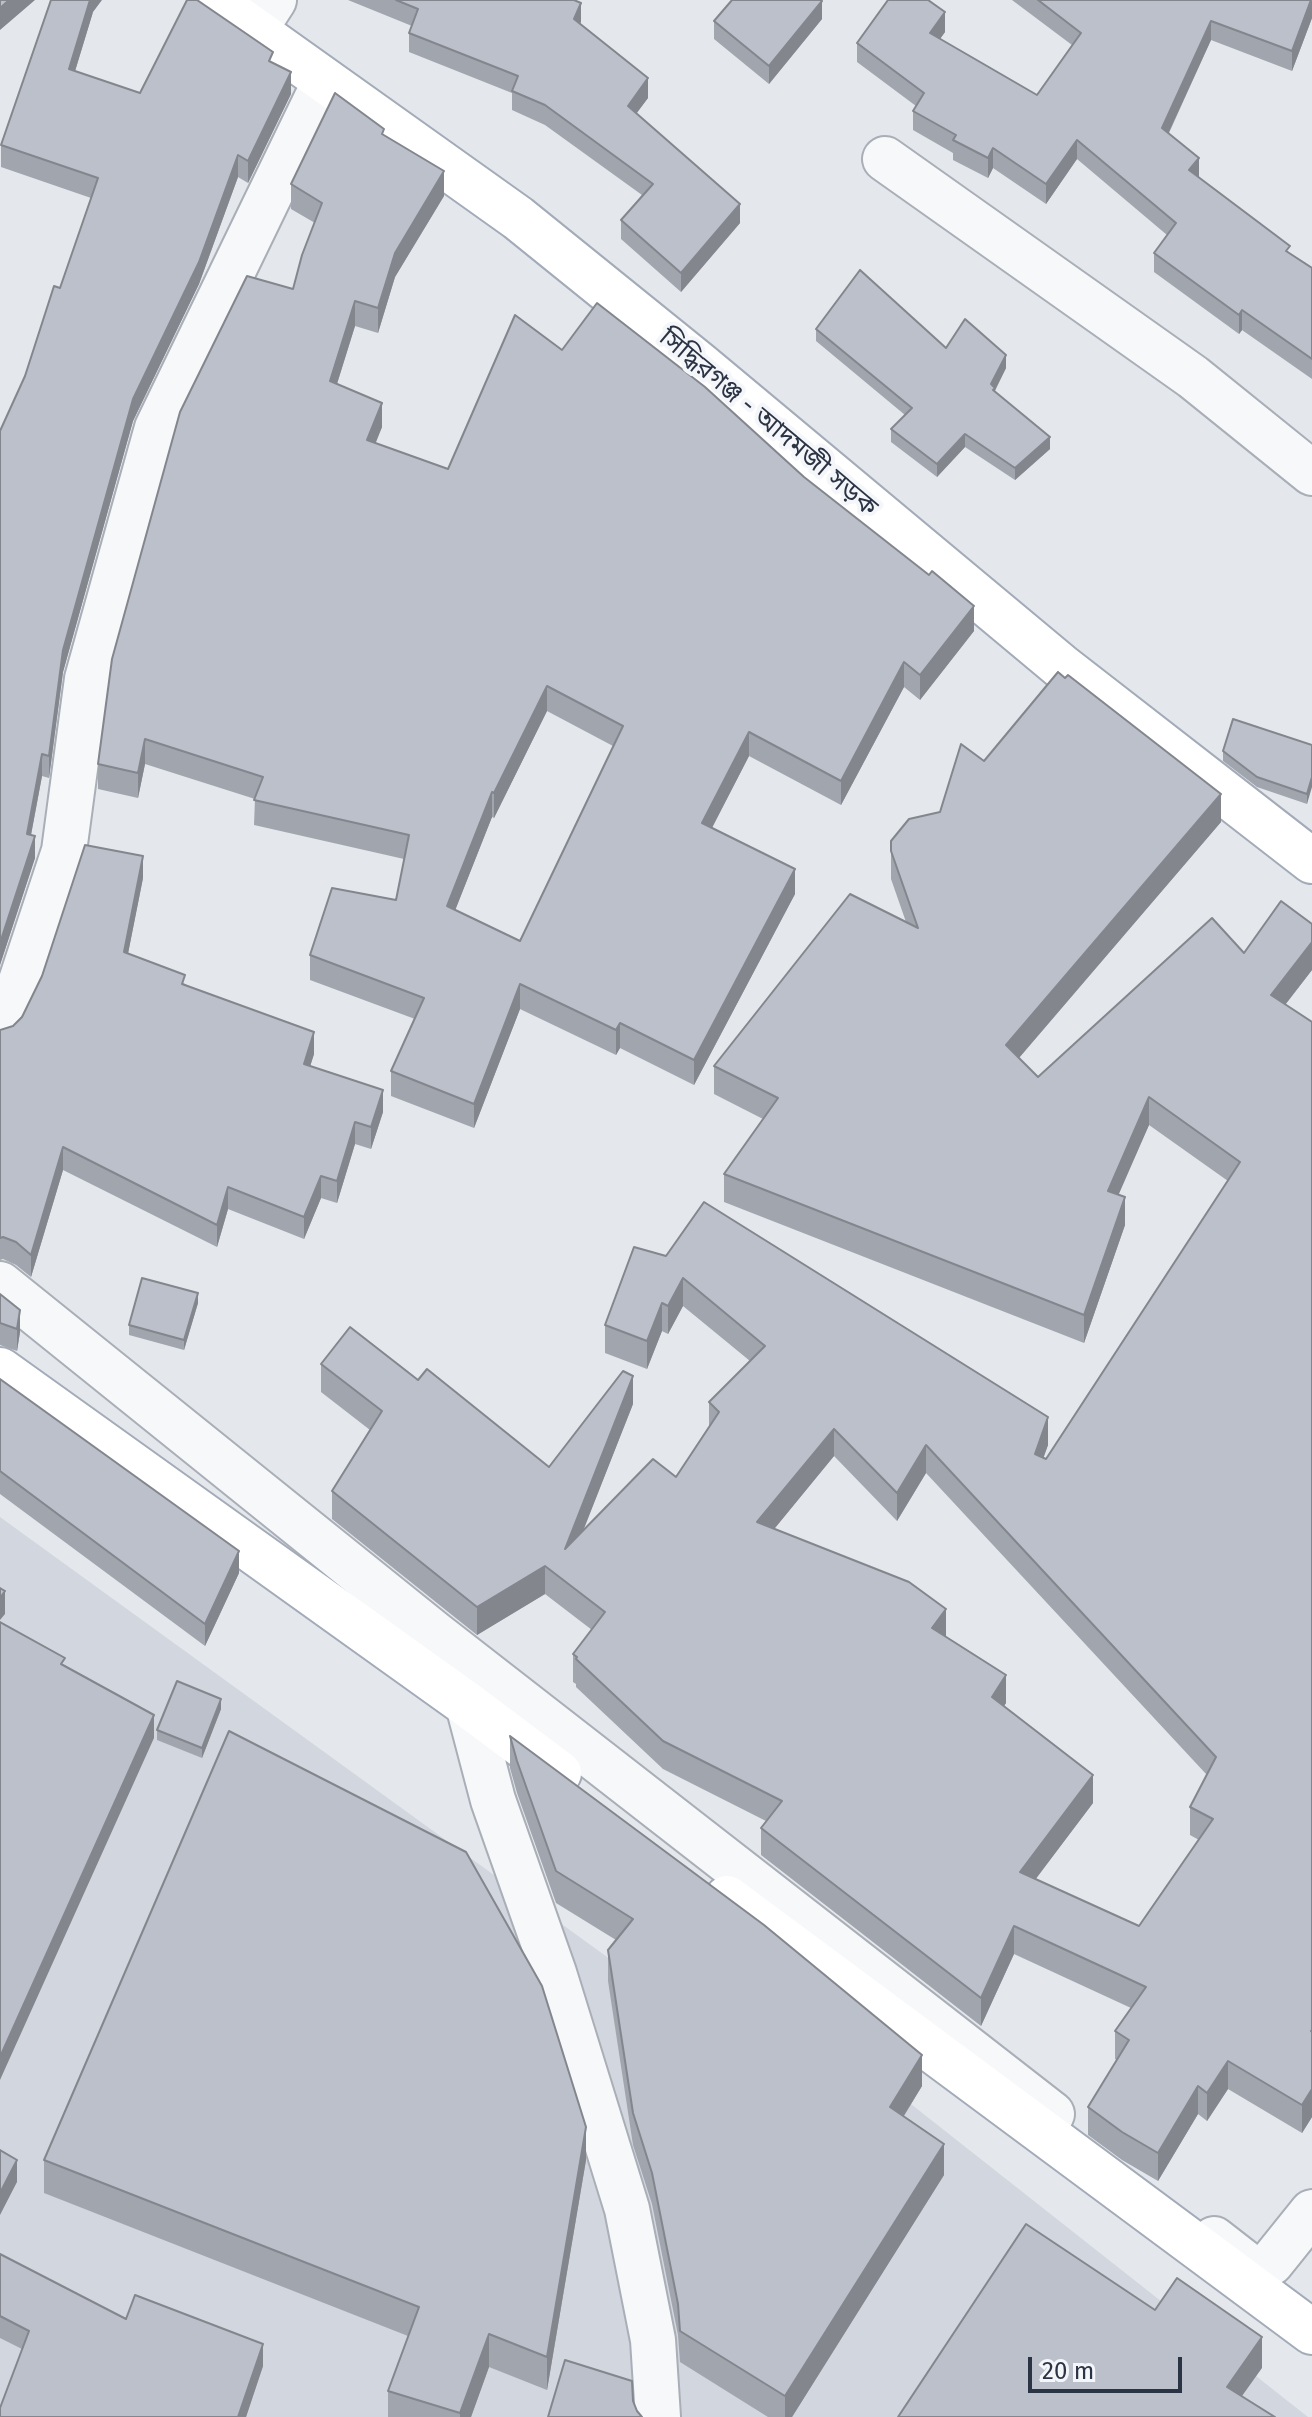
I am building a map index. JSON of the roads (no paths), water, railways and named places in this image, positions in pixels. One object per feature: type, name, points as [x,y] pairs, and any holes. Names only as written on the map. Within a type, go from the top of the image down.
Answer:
[{"type":"main road","name":"সিদ্ধিরগঞ্জ - আদমজী সড়ক","points":[[212,0],[264,15],[325,81],[518,218],[700,365],[1062,667],[1312,861]]},
{"type":"main road","points":[[0,1370],[468,1705],[1312,2332]]},
{"type":"street","points":[[0,1027],[18,990],[64,851],[87,679],[157,428],[325,81]]},
{"type":"street","points":[[885,159],[1193,377],[1312,473]]},
{"type":"street","points":[[0,1284],[435,1634],[1250,2267],[1260,2268],[1271,2263],[1312,2212]]},
{"type":"street","points":[[468,1705],[493,1800],[554,1973],[627,2209],[653,2340],[658,2417]]}]
